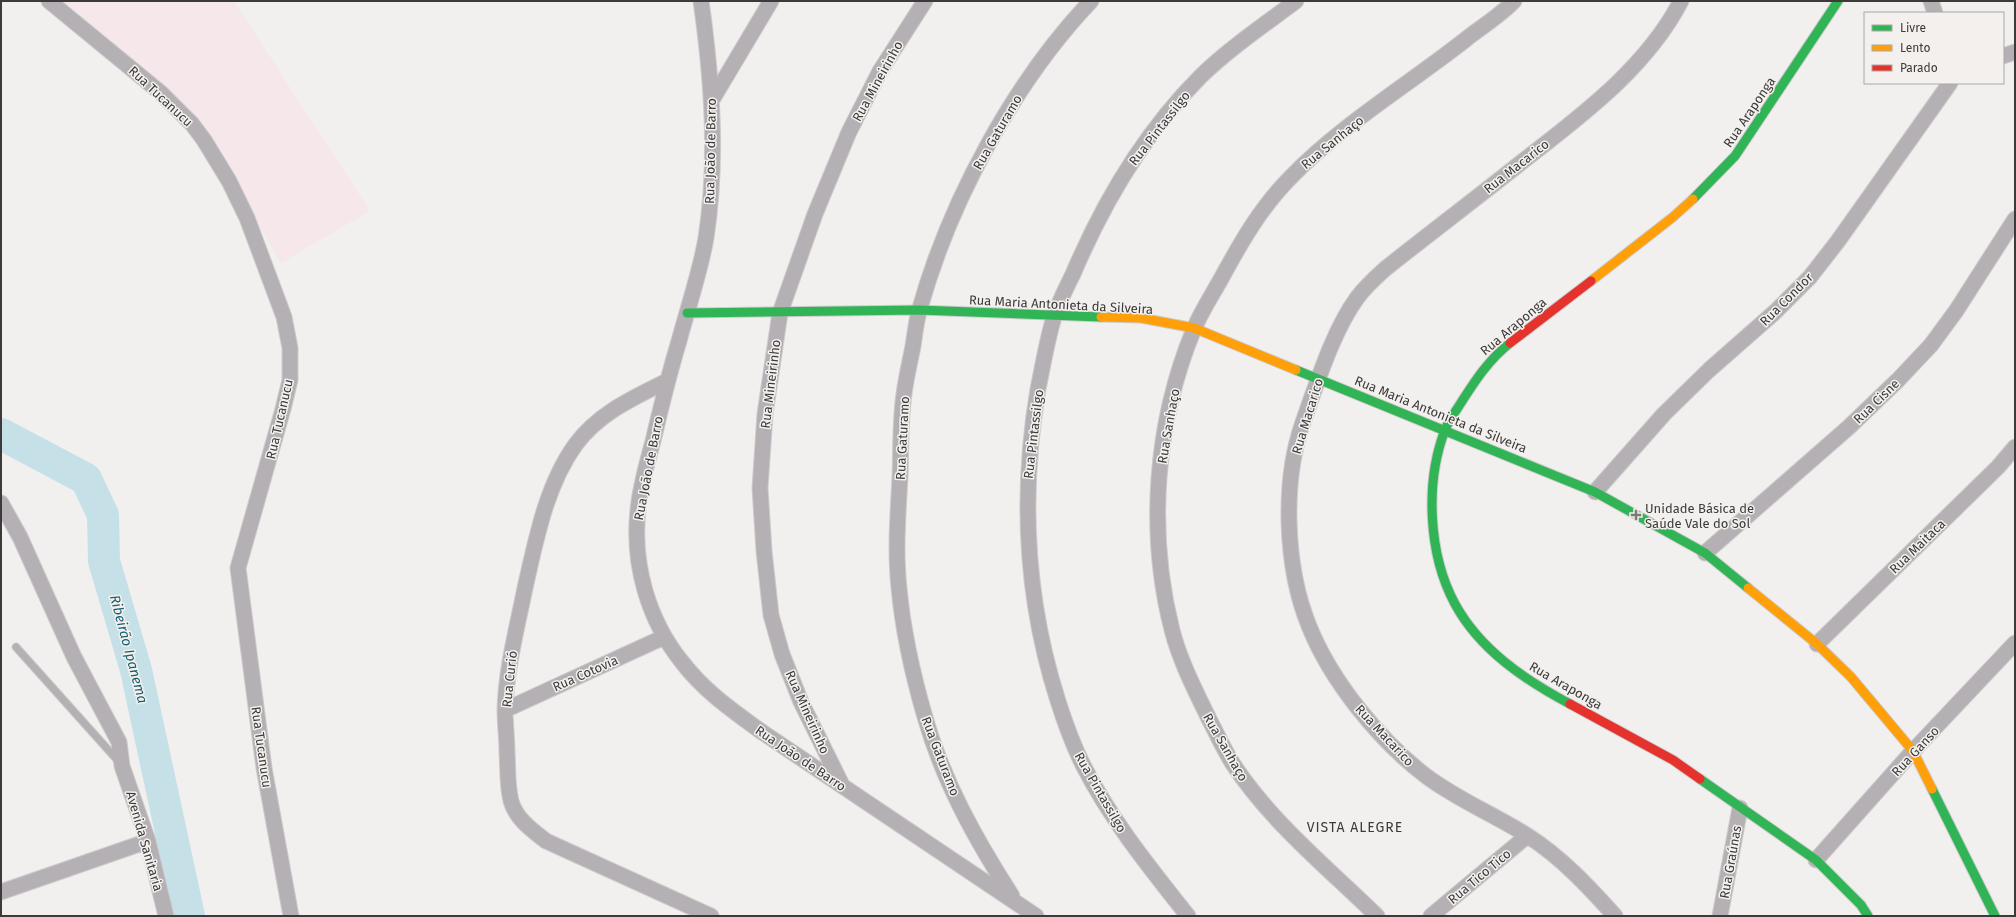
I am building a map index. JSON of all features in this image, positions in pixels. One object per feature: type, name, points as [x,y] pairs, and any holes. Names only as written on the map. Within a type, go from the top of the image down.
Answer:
[{"type":"street","name":"Rua Tucanucu","points":[[50,1],[161,93],[187,119],[204,140],[229,182],[247,218],[284,317],[290,348],[290,380],[280,424],[238,568],[264,768],[291,916]]},
{"type":"street","name":"Rua João de Barro","points":[[701,1],[712,100],[709,212],[704,246],[687,313],[667,381],[644,475],[638,509],[636,530],[641,574],[648,601],[664,637],[682,663],[723,703],[842,786],[1036,916]]},
{"type":"street","points":[[712,100],[772,1]]},
{"type":"street","name":"Rua Mineirinho","points":[[842,786],[801,702],[782,654],[771,615],[764,552],[760,488],[765,414],[780,313],[815,214],[849,132],[880,71],[925,1]]},
{"type":"street","name":"Rua Gaturamo","points":[[1014,900],[994,869],[966,817],[936,748],[920,696],[904,618],[898,564],[901,444],[904,396],[919,310],[940,244],[955,208],[1000,124],[1026,82],[1049,50],[1091,1]]},
{"type":"street","name":"Rua Pintassilgo","points":[[1188,916],[1126,836],[1082,764],[1067,727],[1046,663],[1034,598],[1028,548],[1027,484],[1032,425],[1054,316],[1083,250],[1108,200],[1153,132],[1201,77],[1228,52],[1296,1]]},
{"type":"street","name":"Rua Macarico","points":[[1615,916],[1564,862],[1527,836],[1449,792],[1426,776],[1384,737],[1344,688],[1326,659],[1309,626],[1299,594],[1294,568],[1290,504],[1291,474],[1296,442],[1318,378],[1338,332],[1356,299],[1369,283],[1582,115],[1637,62],[1661,36],[1681,1]]},
{"type":"street","name":"Rua Araponga","points":[[1838,1],[1760,120],[1735,156],[1719,174],[1673,217],[1508,345],[1486,365],[1445,429],[1436,465],[1432,503],[1432,531],[1440,569],[1455,604],[1477,635],[1505,663],[1539,687],[1623,731],[1673,760],[1816,860],[1861,905],[1868,916]]},
{"type":"street","points":[[1931,1],[1935,12]]},
{"type":"street","name":"Rua Sanhaço","points":[[1377,916],[1278,820],[1251,789],[1232,762],[1183,664],[1172,632],[1164,594],[1158,540],[1157,492],[1166,423],[1176,381],[1194,328],[1242,239],[1264,207],[1292,175],[1339,135],[1513,2]]},
{"type":"street","points":[[2004,56],[2015,52]]},
{"type":"street","name":"Rua Condor","points":[[1594,492],[1664,414],[1709,370],[1775,312],[1810,277],[1838,241],[1949,84]]},
{"type":"street","name":"Rua Cisne","points":[[1705,553],[1849,427],[1898,380],[1931,345],[1956,311],[2007,235],[2015,219]]},
{"type":"street","name":"Rua Maria Antonieta da Silveira","points":[[687,313],[780,313],[919,310],[1141,318],[1194,328],[1445,429],[1594,492],[1705,553],[1817,644],[1851,677],[1913,751],[1995,916]]},
{"type":"street","name":"Rua Curió","points":[[667,381],[623,402],[604,415],[576,444],[565,462],[549,500],[532,556],[513,645],[505,710],[508,783],[512,802],[518,815],[528,828],[546,841],[711,916]]},
{"type":"street","name":"Rua Maitaca","points":[[1817,644],[1998,467],[2015,448]]},
{"type":"street","name":"Avenida Sanitaria","points":[[1,503],[20,537],[74,657],[119,742],[122,766],[148,841],[166,916]]},
{"type":"street","name":"Rua Cotovia","points":[[505,710],[664,637]]},
{"type":"street","name":"Rua Ganso","points":[[1816,860],[1913,751],[2015,643]]},
{"type":"street","name":"Rua Graúnas","points":[[1720,916],[1740,808]]},
{"type":"street","name":"Rua Tico Tico","points":[[1431,916],[1527,836]]},
{"type":"street","points":[[1,892],[148,841]]},
{"type":"lane","points":[[16,647],[122,766]]},
{"type":"shaded area","points":[[63,1],[234,1],[370,211],[281,263],[237,189],[124,54]]},
{"type":"waterway","name":"Ribeirão Ipanema","points":[[1,434],[86,479],[103,515],[104,561],[136,670],[189,916]]},
{"type":"traffic: fast","points":[[1693,199],[1735,156],[1838,1]]},
{"type":"traffic: fast","points":[[687,313],[919,310],[1101,317]]},
{"type":"traffic: fast","points":[[1510,343],[1494,357],[1481,373],[1452,416],[1445,430],[1434,472],[1432,518],[1435,541],[1439,563],[1446,584],[1465,621],[1477,636],[1491,650],[1520,674],[1570,704]]},
{"type":"traffic: fast","points":[[1296,370],[1595,492],[1705,553],[1748,588]]},
{"type":"traffic: fast","points":[[1700,779],[1816,860],[1861,905],[1868,916]]},
{"type":"traffic: fast","points":[[1932,789],[1995,916]]},
{"type":"traffic: slow","points":[[1591,281],[1673,217],[1693,199]]},
{"type":"traffic: slow","points":[[1101,317],[1141,318],[1194,328],[1296,370]]},
{"type":"traffic: slow","points":[[1748,588],[1817,644],[1851,677],[1913,751],[1932,789]]},
{"type":"traffic: jam","points":[[1510,343],[1591,281]]},
{"type":"traffic: jam","points":[[1570,704],[1673,760],[1700,779]]},
{"type":"place","name":"Unidade Básica de Saúde Vale do Sol","points":[[1636,515]]},
{"type":"district","name":"VISTA ALEGRE","points":[[1355,827]]}]
